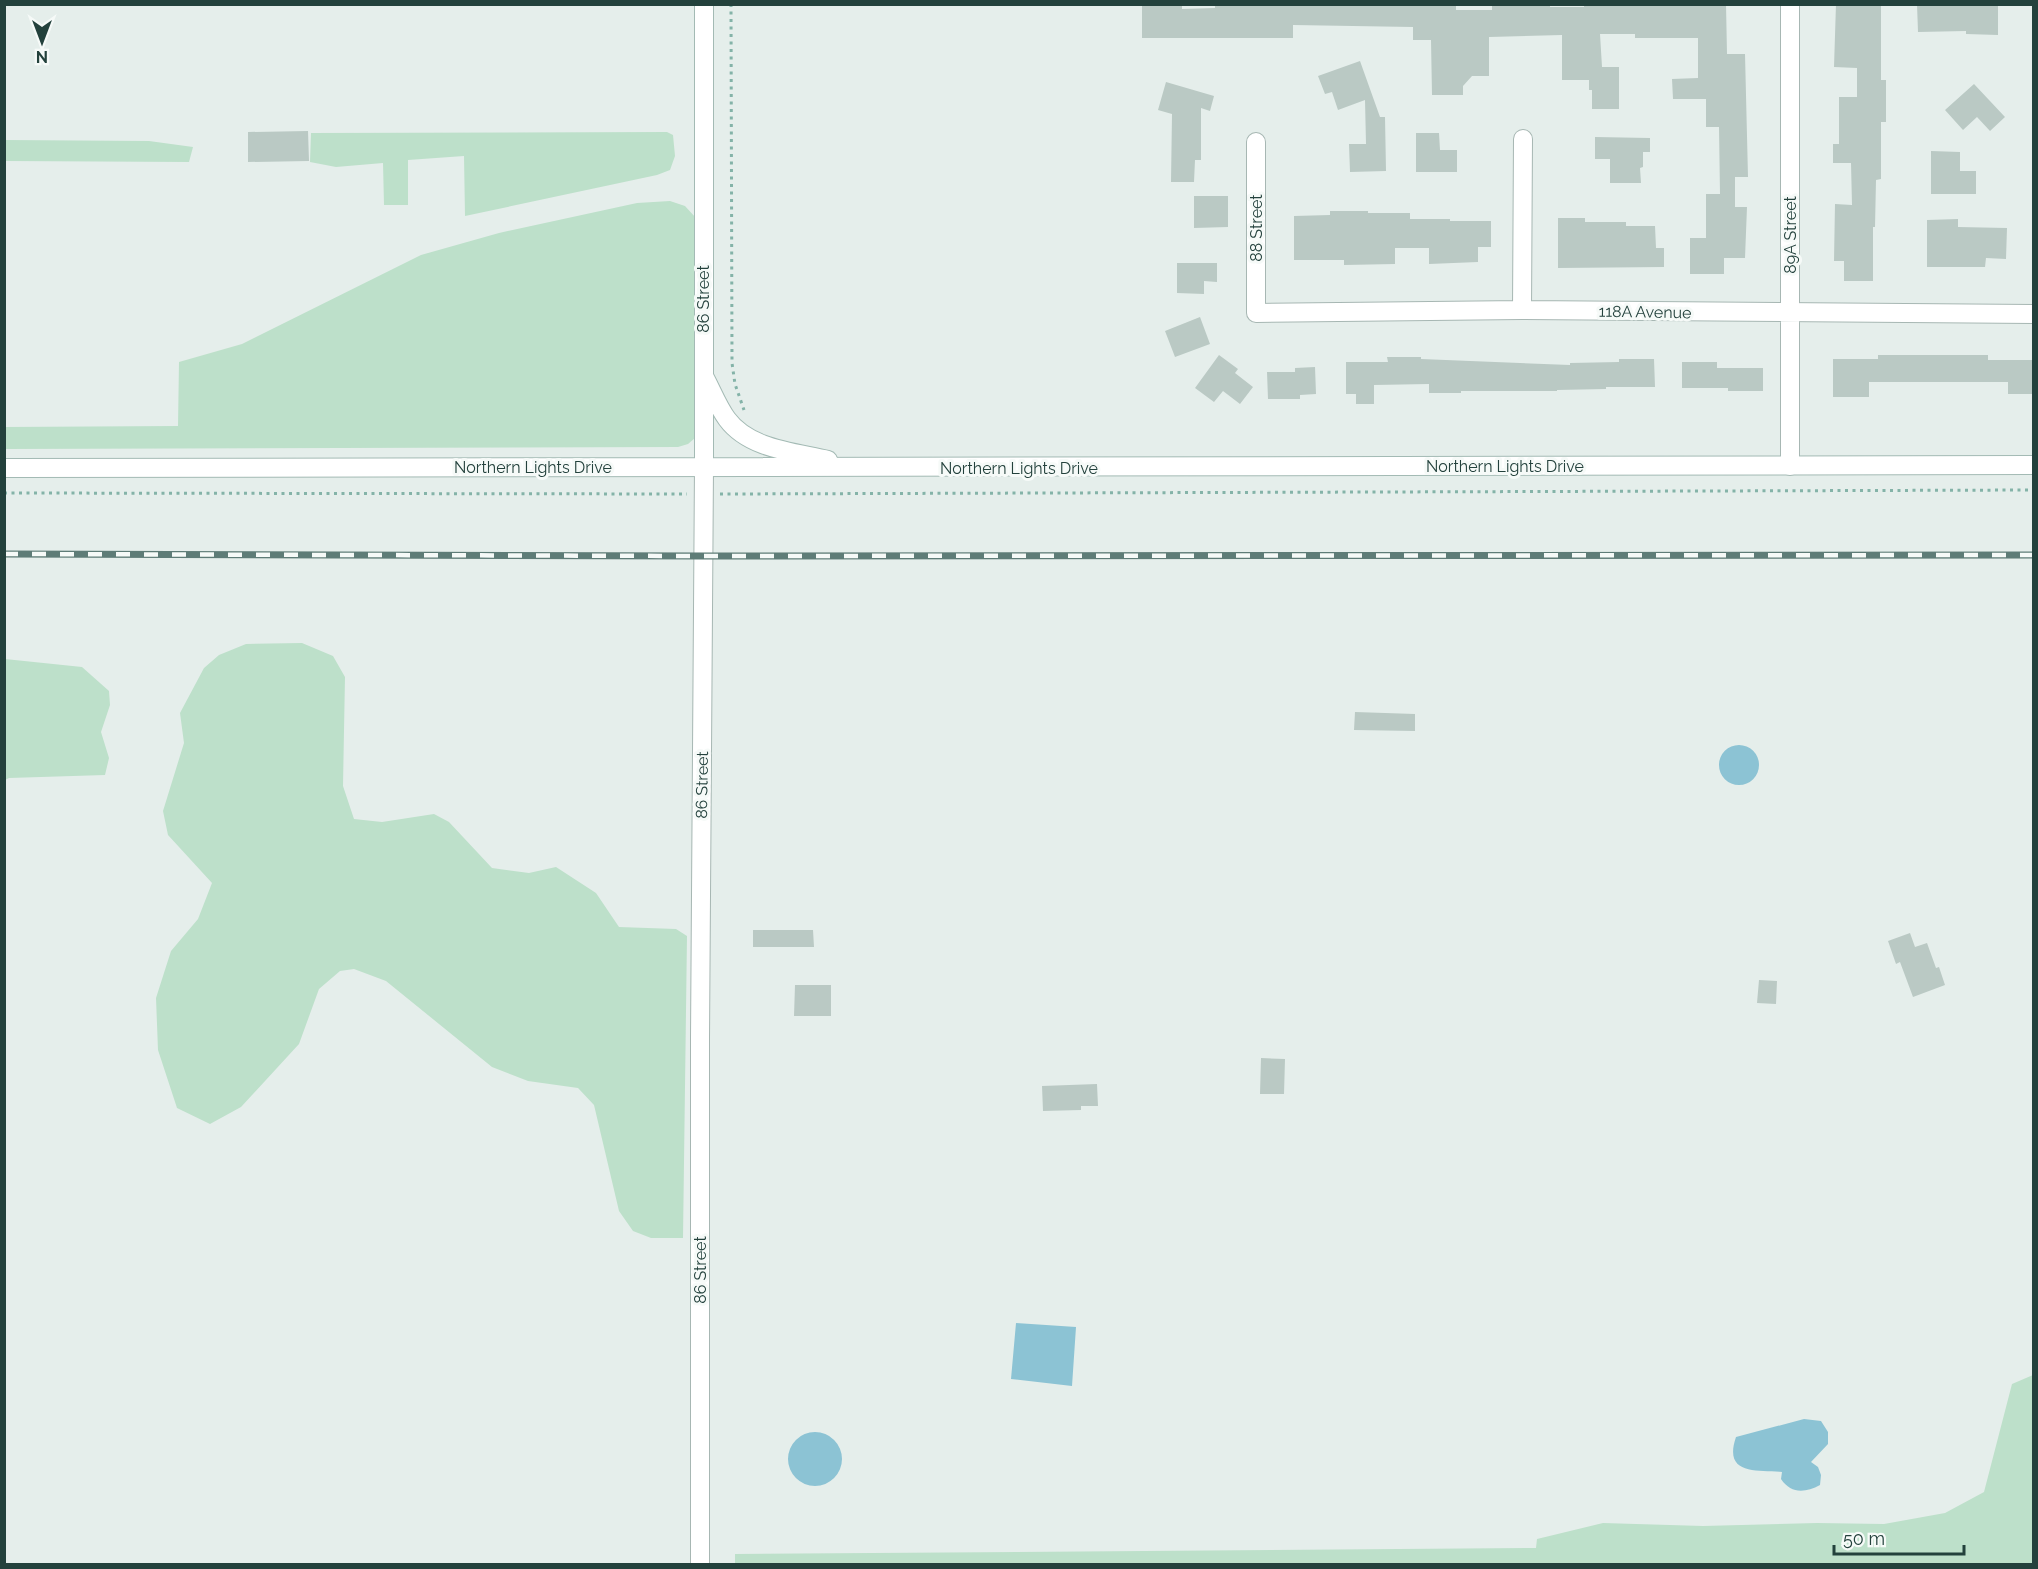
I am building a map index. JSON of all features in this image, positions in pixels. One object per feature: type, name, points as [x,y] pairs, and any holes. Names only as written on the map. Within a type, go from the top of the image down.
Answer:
[{"type":"street","name":"86 Street","points":[[700,1564],[704,4]]},
{"type":"street","name":"89A Street","points":[[1790,4],[1790,466]]},
{"type":"street","points":[[1522,310],[1523,139]]},
{"type":"street","name":"88 Street","points":[[1256,142],[1256,313]]},
{"type":"street","name":"118A Avenue","points":[[1256,313],[1522,310],[1790,314],[2034,314]]},
{"type":"street","points":[[703,374],[726,418],[750,438],[762,445],[859,468]]},
{"type":"street","name":"Northern Lights Drive","points":[[4,468],[2034,465]]},
{"type":"path","points":[[731,4],[732,363],[735,384],[746,415]]},
{"type":"path","points":[[4,493],[704,494],[2034,490]]},
{"type":"green space","points":[[667,132],[673,135],[675,156],[670,170],[657,175],[465,216],[464,156],[408,160],[408,205],[384,205],[383,163],[336,167],[310,162],[311,133]]},
{"type":"green space","points":[[5,140],[149,141],[193,147],[189,162],[5,161]]},
{"type":"green space","points":[[670,201],[685,206],[696,218],[695,438],[688,444],[678,447],[5,449],[4,427],[178,426],[179,362],[242,344],[421,255],[499,233],[637,203]]},
{"type":"green space","points":[[302,643],[333,656],[345,677],[343,786],[354,819],[382,822],[434,814],[449,822],[492,868],[529,873],[556,867],[596,893],[619,927],[676,929],[687,936],[683,1238],[651,1238],[633,1231],[619,1211],[594,1105],[578,1088],[528,1081],[492,1067],[386,981],[354,969],[340,971],[319,989],[299,1044],[241,1107],[210,1124],[177,1108],[158,1050],[156,998],[171,951],[198,919],[212,883],[168,835],[163,811],[184,743],[180,713],[204,668],[219,655],[246,644]]},
{"type":"green space","points":[[5,659],[82,667],[109,691],[110,705],[101,732],[109,758],[105,775],[5,780]]},
{"type":"green space","points":[[2033,1375],[2033,1564],[735,1564],[735,1554],[1536,1548],[1537,1539],[1603,1523],[1703,1526],[1884,1524],[1945,1513],[1984,1492],[2012,1384]]},
{"type":"water","points":[[1739,745],[1753,751],[1759,765],[1753,779],[1739,785],[1725,779],[1719,765],[1725,751]]},
{"type":"water","points":[[1016,1323],[1076,1327],[1072,1386],[1011,1379]]},
{"type":"water","points":[[1804,1419],[1821,1421],[1828,1432],[1828,1444],[1811,1462],[1818,1467],[1821,1475],[1820,1485],[1804,1491],[1794,1490],[1781,1479],[1782,1472],[1744,1468],[1734,1458],[1733,1449],[1736,1437]]},
{"type":"water","points":[[815,1432],[825,1434],[834,1440],[840,1449],[842,1459],[840,1469],[834,1478],[825,1484],[815,1486],[805,1484],[796,1478],[790,1469],[788,1459],[790,1449],[796,1440],[805,1434]]},
{"type":"building","points":[[1142,4],[1182,4],[1182,9],[1215,8],[1215,4],[1456,4],[1456,10],[1492,10],[1492,4],[1550,4],[1550,7],[1584,7],[1584,4],[1726,4],[1727,54],[1745,54],[1748,177],[1735,177],[1735,207],[1747,207],[1745,258],[1724,258],[1724,274],[1690,274],[1690,238],[1706,238],[1706,194],[1720,194],[1719,127],[1706,127],[1706,99],[1673,99],[1672,79],[1698,78],[1698,38],[1635,38],[1635,34],[1600,34],[1602,67],[1619,67],[1619,109],[1592,109],[1592,90],[1589,90],[1589,80],[1562,80],[1562,35],[1489,37],[1489,76],[1472,76],[1463,86],[1463,95],[1432,95],[1431,40],[1413,40],[1413,27],[1293,25],[1293,38],[1142,38]]},
{"type":"building","points":[[1836,4],[1881,4],[1881,80],[1886,80],[1886,122],[1881,122],[1881,179],[1876,180],[1873,281],[1844,281],[1844,261],[1834,261],[1835,204],[1852,205],[1851,163],[1833,163],[1833,144],[1839,144],[1839,97],[1857,97],[1857,68],[1834,67]]},
{"type":"building","points":[[1917,4],[1998,4],[1998,35],[1966,34],[1966,31],[1918,32]]},
{"type":"building","points":[[1360,61],[1380,117],[1385,117],[1386,171],[1350,172],[1349,144],[1366,144],[1365,100],[1338,110],[1332,92],[1325,94],[1318,76]]},
{"type":"building","points":[[1166,82],[1214,96],[1210,111],[1201,108],[1201,160],[1195,160],[1194,182],[1171,182],[1172,114],[1158,110]]},
{"type":"building","points":[[1974,84],[2005,117],[1990,131],[1977,117],[1963,130],[1945,110]]},
{"type":"building","points":[[308,131],[309,161],[248,162],[248,132]]},
{"type":"building","points":[[1416,133],[1439,133],[1440,150],[1457,150],[1457,172],[1416,172]]},
{"type":"building","points":[[1595,137],[1650,138],[1650,152],[1643,152],[1643,167],[1640,168],[1641,183],[1610,183],[1610,159],[1595,159]]},
{"type":"building","points":[[1931,151],[1960,152],[1960,171],[1976,171],[1976,194],[1931,194]]},
{"type":"building","points":[[1194,196],[1228,196],[1228,227],[1194,228]]},
{"type":"building","points":[[1330,211],[1410,213],[1410,219],[1491,221],[1491,247],[1478,247],[1478,262],[1429,264],[1429,248],[1395,248],[1395,264],[1344,265],[1344,260],[1294,260],[1294,216],[1330,215]]},
{"type":"building","points":[[1558,218],[1585,218],[1585,222],[1626,222],[1626,226],[1655,226],[1656,248],[1664,248],[1664,267],[1558,268]]},
{"type":"building","points":[[1958,219],[1958,227],[2007,228],[2006,259],[1986,258],[1985,267],[1927,267],[1927,220]]},
{"type":"building","points":[[1177,263],[1217,263],[1217,282],[1204,281],[1204,294],[1177,293]]},
{"type":"building","points":[[1200,317],[1210,344],[1175,357],[1165,331]]},
{"type":"building","points":[[1219,355],[1238,369],[1235,373],[1253,387],[1240,404],[1223,391],[1214,402],[1195,388]]},
{"type":"building","points":[[1878,355],[1988,355],[1988,360],[2034,360],[2034,394],[2008,394],[2008,382],[1869,382],[1869,397],[1833,397],[1833,359],[1878,359]]},
{"type":"building","points":[[1387,357],[1570,365],[1570,363],[1619,362],[1619,359],[1654,359],[1655,387],[1429,393],[1429,384],[1374,385],[1374,404],[1356,404],[1356,394],[1346,394],[1346,362],[1388,362]]},
{"type":"building","points":[[1682,362],[1717,362],[1717,368],[1763,368],[1763,391],[1682,388]]},
{"type":"building","points":[[1315,367],[1316,394],[1300,395],[1300,399],[1268,399],[1267,372],[1295,372],[1295,368]]},
{"type":"building","points":[[1355,712],[1415,714],[1415,731],[1354,730]]},
{"type":"building","points":[[753,930],[813,930],[814,947],[753,947]]},
{"type":"building","points":[[1910,933],[1915,947],[1927,943],[1945,985],[1913,997],[1900,962],[1896,964],[1888,941]]},
{"type":"building","points":[[1759,980],[1777,981],[1776,1004],[1757,1003]]},
{"type":"building","points":[[795,985],[831,985],[831,1016],[794,1016]]},
{"type":"building","points":[[1261,1058],[1285,1059],[1284,1094],[1260,1094]]},
{"type":"building","points":[[1097,1084],[1098,1106],[1081,1106],[1081,1110],[1043,1111],[1042,1086]]},
{"type":"railway","points":[[4,554],[2034,555]]}]
